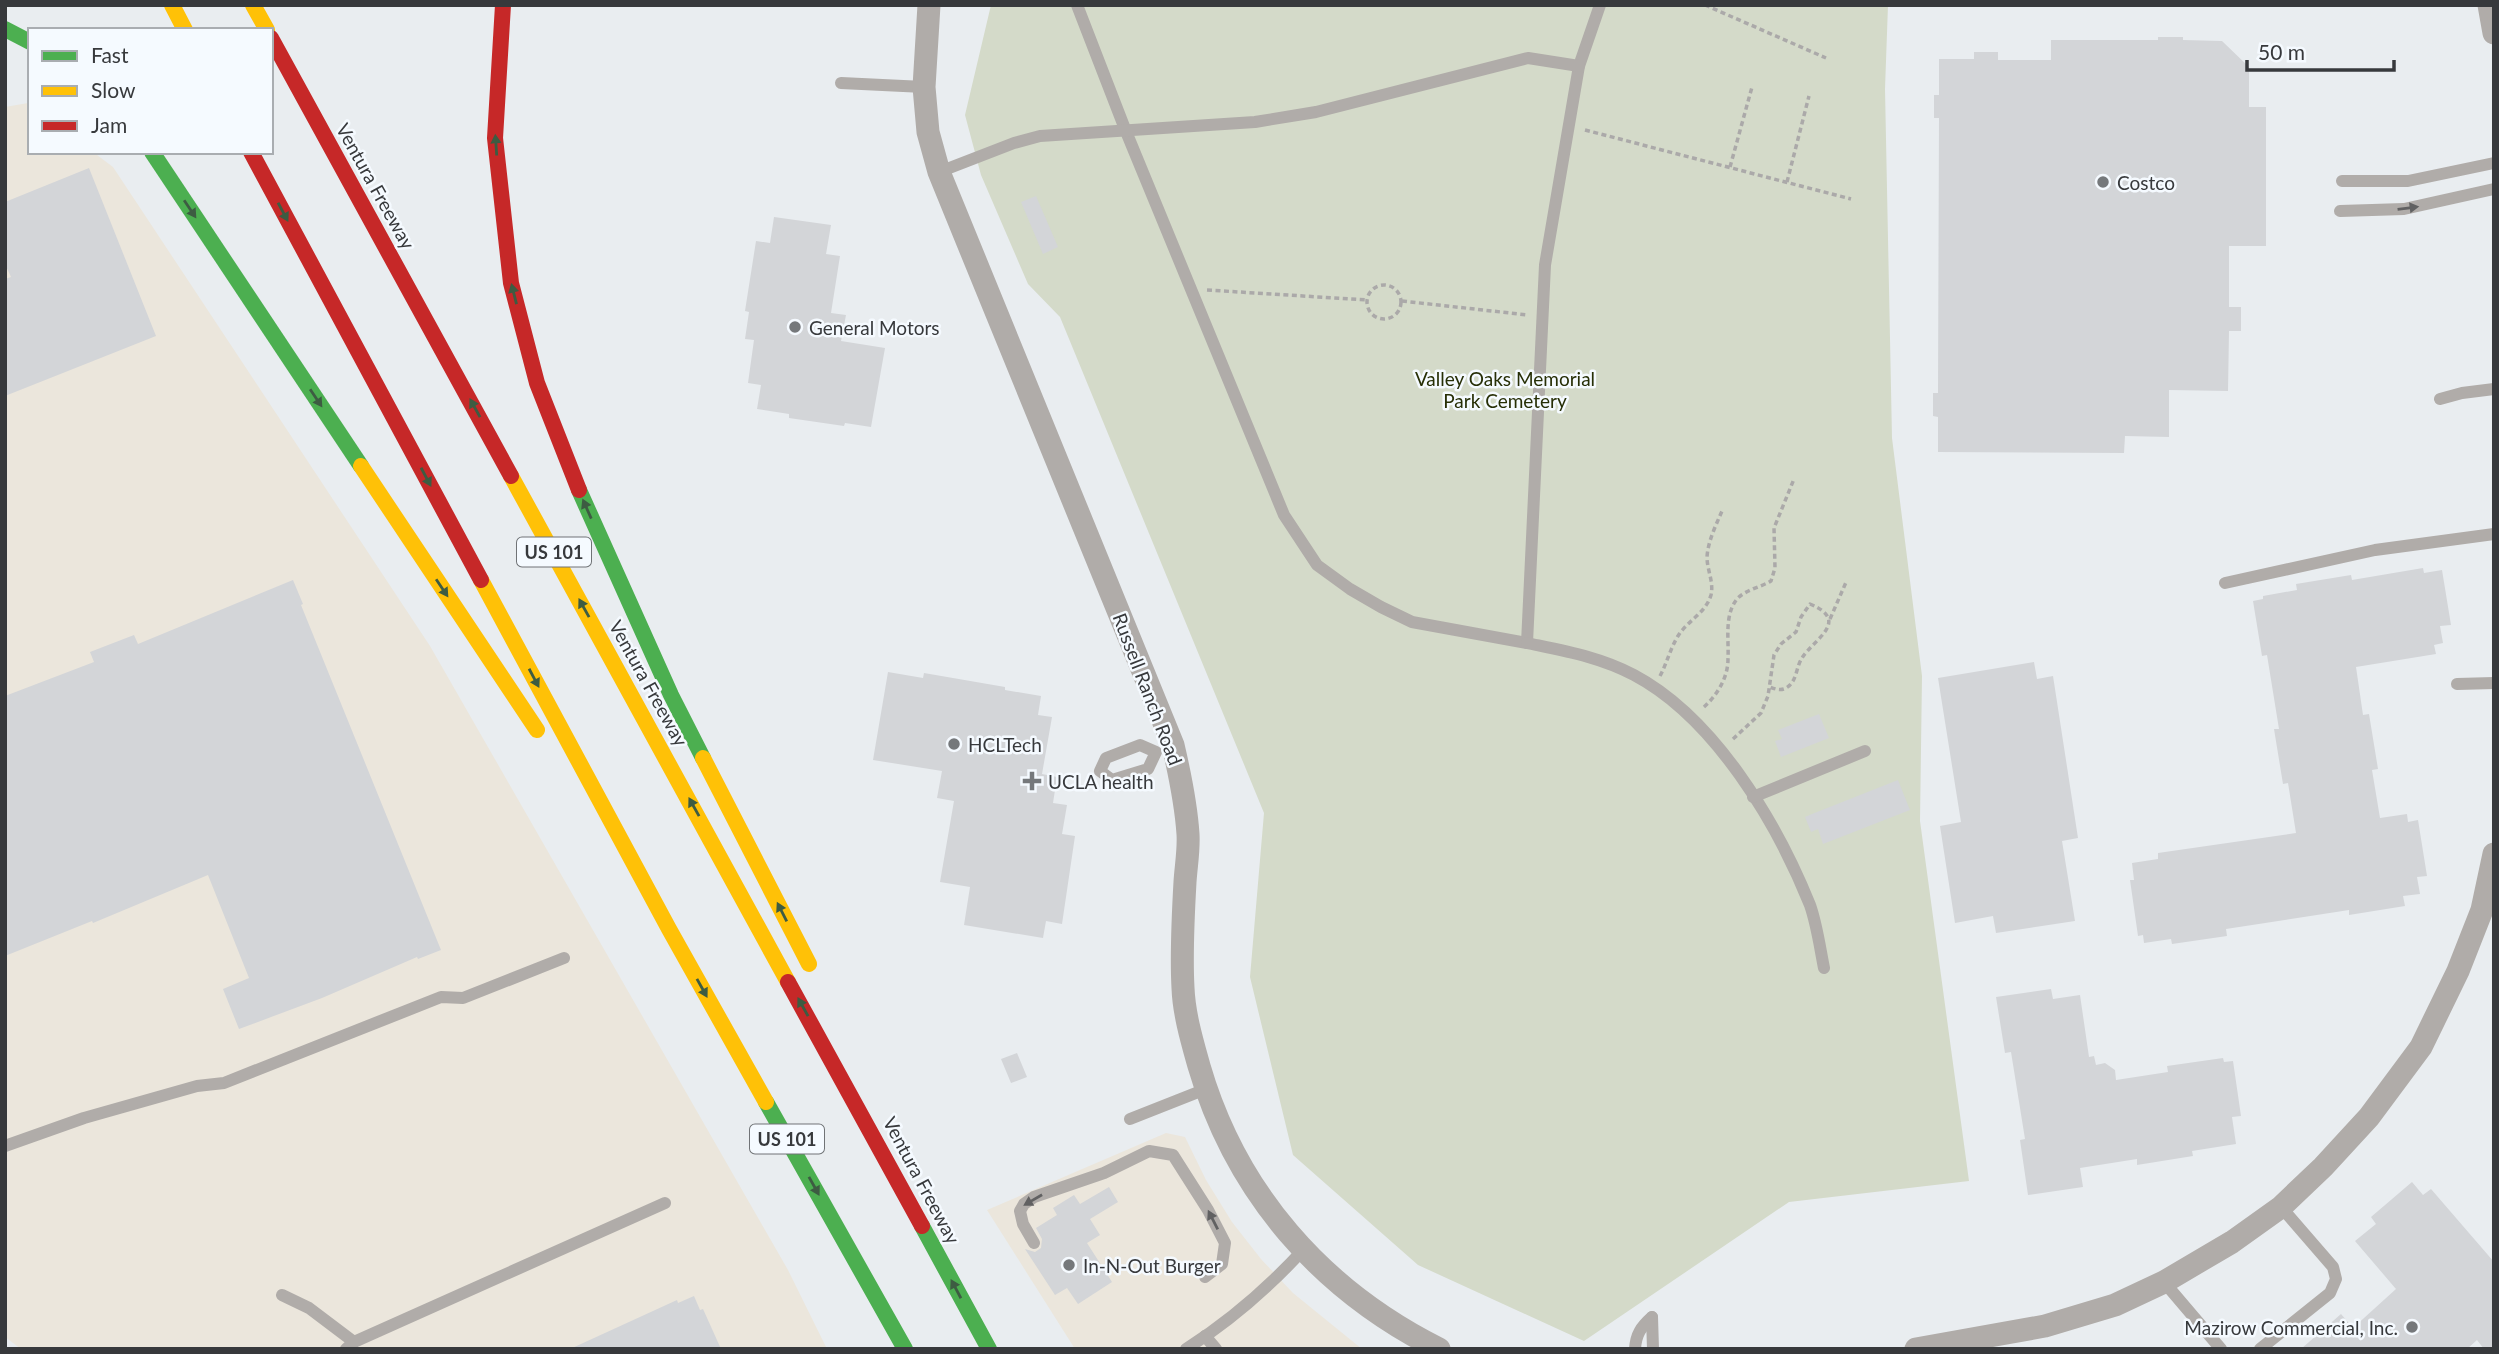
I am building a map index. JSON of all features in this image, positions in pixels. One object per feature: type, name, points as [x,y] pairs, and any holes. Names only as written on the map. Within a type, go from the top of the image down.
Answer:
[{"type":"highway","points":[[172,5],[184,28]]},
{"type":"highway","points":[[253,5],[266,28]]},
{"type":"highway","points":[[503,5],[495,138],[511,283],[537,383],[576,484],[671,695],[816,978]]},
{"type":"highway","points":[[5,29],[28,41]]},
{"type":"highway","name":"Ventura Freeway","points":[[273,42],[989,1349]]},
{"type":"highway","points":[[153,154],[546,744]]},
{"type":"highway","name":"US 101","points":[[252,154],[669,929],[905,1349]]},
{"type":"highway","points":[[577,790],[669,929]]},
{"type":"highway","points":[[831,1028],[836,1066]]},
{"type":"street","name":"Russell Ranch Road","points":[[929,5],[924,88],[928,132],[939,172],[1164,748],[1183,789],[1188,836],[1182,945],[1183,991],[1191,1037],[1206,1089],[1220,1125],[1244,1170],[1268,1208],[1303,1250],[1354,1296],[1406,1332],[1439,1349]]},
{"type":"street","points":[[2489,5],[2494,33]]},
{"type":"street","points":[[1916,1349],[2045,1326],[2115,1305],[2164,1282],[2232,1242],[2281,1207],[2369,1117],[2421,1047],[2458,971],[2482,910],[2494,854]]},
{"type":"lane","points":[[1077,5],[1125,129],[1284,515],[1317,565],[1350,589],[1412,622],[1595,658],[1654,687],[1692,718],[1732,763],[1780,839],[1811,908],[1824,968]]},
{"type":"lane","points":[[1527,643],[1545,265],[1579,66],[1600,5]]},
{"type":"lane","points":[[939,172],[1014,143],[1040,136],[1255,121],[1316,112],[1528,58],[1579,66]]},
{"type":"lane","points":[[841,83],[924,88]]},
{"type":"lane","points":[[2342,181],[2407,181],[2494,163]]},
{"type":"lane","points":[[2340,211],[2404,209],[2494,189]]},
{"type":"lane","points":[[2440,399],[2462,393],[2494,390]]},
{"type":"lane","points":[[2225,583],[2375,550],[2494,534]]},
{"type":"lane","points":[[2458,684],[2494,683]]},
{"type":"lane","points":[[1140,745],[1164,748],[1148,769],[1112,780],[1098,771],[1106,758],[1140,745]]},
{"type":"lane","points":[[1754,797],[1865,751]]},
{"type":"lane","points":[[5,1146],[84,1118],[197,1086],[224,1083],[441,997],[463,998],[564,958]]},
{"type":"lane","points":[[1130,1119],[1206,1089]]},
{"type":"lane","points":[[1034,1243],[1023,1224],[1020,1211],[1024,1204],[1034,1197],[1104,1173],[1149,1151],[1173,1155],[1208,1210],[1225,1243],[1222,1264],[1205,1277]]},
{"type":"lane","points":[[282,1296],[309,1308],[350,1345],[665,1203]]},
{"type":"lane","points":[[2260,1349],[2330,1293],[2336,1279],[2333,1267],[2281,1207]]},
{"type":"lane","points":[[1186,1349],[1238,1313],[1303,1250]]},
{"type":"lane","points":[[2164,1282],[2221,1349]]},
{"type":"lane","points":[[1635,1349],[1636,1337],[1652,1317],[1653,1349]]},
{"type":"lane","points":[[1205,1336],[1216,1349]]},
{"type":"path","points":[[1706,5],[1826,58]]},
{"type":"path","points":[[1730,167],[1752,87]]},
{"type":"path","points":[[1787,182],[1808,96]]},
{"type":"path","points":[[1569,125],[1851,199]]},
{"type":"path","points":[[1387,285],[1397,291],[1402,301],[1394,316],[1383,320],[1369,311],[1367,300],[1376,287],[1387,285]]},
{"type":"path","points":[[1191,289],[1367,300]]},
{"type":"path","points":[[1402,301],[1543,316]]},
{"type":"path","points":[[1692,718],[1710,701],[1724,681],[1729,661],[1727,637],[1730,615],[1736,601],[1745,592],[1771,581],[1776,568],[1774,528],[1794,480]]},
{"type":"path","points":[[1654,687],[1678,636],[1705,608],[1711,594],[1707,558],[1722,511]]},
{"type":"path","points":[[1770,687],[1778,690],[1786,688],[1794,680],[1802,658],[1825,635],[1847,580]]},
{"type":"path","points":[[1720,749],[1761,713],[1770,687],[1774,655],[1781,644],[1796,632],[1801,617],[1810,604],[1827,614],[1829,621]]},
{"type":"shaded area","points":[[28,103],[28,154],[96,154],[113,167],[430,646],[788,1270],[827,1349],[21,1349],[5,1337],[5,107]]},
{"type":"shaded area","points":[[1166,1133],[1185,1137],[1206,1180],[1232,1222],[1261,1259],[1293,1293],[1362,1349],[1075,1349],[987,1210]]},
{"type":"green space","name":"Valley Oaks Memorial Park Cemetery","points":[[991,5],[1888,5],[1885,89],[1892,438],[1922,676],[1920,821],[1969,1181],[1789,1202],[1584,1341],[1418,1265],[1293,1155],[1250,977],[1264,813],[1060,317],[1028,284],[981,175],[965,115]]},
{"type":"building","name":"Costco","points":[[2158,37],[2222,41],[2249,67],[2249,107],[2266,107],[2266,246],[2229,246],[2229,307],[2241,307],[2241,331],[2229,331],[2228,391],[2169,390],[2169,437],[2125,436],[2124,453],[1938,452],[1938,417],[1933,416],[1933,393],[1938,393],[1939,118],[1934,118],[1934,95],[1939,95],[1939,59],[1974,59],[1974,52],[1998,52],[1998,60],[2051,60],[2051,40],[2158,40]]},
{"type":"building","points":[[89,168],[156,336],[5,396],[5,279],[11,277],[5,264],[5,202]]},
{"type":"building","points":[[1036,196],[1058,247],[1043,254],[1021,202]]},
{"type":"building","name":"General Motors","points":[[774,217],[831,225],[826,254],[840,256],[831,313],[846,315],[841,341],[885,348],[871,427],[789,418],[789,414],[757,409],[761,385],[748,383],[754,340],[745,339],[749,312],[745,311],[756,241],[770,243]]},
{"type":"building","points":[[2423,568],[2424,573],[2442,570],[2451,625],[2440,626],[2443,643],[2434,645],[2436,654],[2356,667],[2363,715],[2369,714],[2378,769],[2372,770],[2380,818],[2407,814],[2408,822],[2418,820],[2427,876],[2417,877],[2420,894],[2403,896],[2405,906],[2349,915],[2349,910],[2226,929],[2227,936],[2172,944],[2171,939],[2144,943],[2143,935],[2138,936],[2130,880],[2134,880],[2132,863],[2158,859],[2158,853],[2296,833],[2288,783],[2283,784],[2274,729],[2279,729],[2267,655],[2262,656],[2253,601],[2263,599],[2263,596],[2297,590],[2296,584],[2351,575],[2352,580]]},
{"type":"building","points":[[293,580],[441,950],[418,959],[417,957],[322,998],[239,1029],[223,989],[249,978],[208,875],[5,956],[5,696],[94,662],[90,652],[134,635],[138,644]]},
{"type":"building","points":[[2034,662],[2037,679],[2053,676],[2078,838],[2062,841],[2075,921],[1996,933],[1993,916],[1955,923],[1940,826],[1961,822],[1938,678]]},
{"type":"building","points":[[888,672],[923,678],[924,673],[1041,696],[1038,715],[1052,717],[1042,774],[1057,777],[1053,803],[1067,805],[1062,834],[1075,836],[1062,924],[1046,921],[1043,938],[964,925],[970,887],[940,882],[954,801],[937,798],[942,771],[873,760]]},
{"type":"building","points":[[1819,714],[1829,738],[1781,757],[1775,741],[1782,739],[1778,730]]},
{"type":"building","points":[[1898,780],[1910,810],[1823,844],[1818,829],[1811,832],[1805,817]]},
{"type":"building","points":[[2051,989],[2053,999],[2080,995],[2089,1057],[2094,1056],[2096,1065],[2105,1063],[2115,1070],[2116,1080],[2168,1072],[2167,1066],[2223,1058],[2224,1062],[2233,1061],[2241,1116],[2232,1117],[2236,1144],[2192,1151],[2193,1156],[2137,1165],[2137,1159],[2080,1168],[2083,1187],[2028,1195],[2020,1140],[2025,1139],[2011,1052],[2005,1053],[1996,997]]},
{"type":"building","points":[[1017,1053],[1027,1077],[1011,1083],[1001,1059]]},
{"type":"building","points":[[2412,1182],[2423,1195],[2431,1189],[2494,1262],[2494,1349],[2484,1349],[2477,1340],[2467,1349],[2301,1349],[2341,1314],[2353,1328],[2396,1289],[2355,1241],[2376,1224],[2371,1217]]},
{"type":"building","name":"In-N-Out Burger","points":[[1109,1187],[1118,1202],[1090,1219],[1100,1235],[1087,1243],[1112,1282],[1078,1304],[1067,1288],[1055,1295],[1025,1249],[1035,1252],[1041,1248],[1042,1239],[1036,1228],[1057,1215],[1053,1208],[1074,1195],[1080,1204]]},
{"type":"building","points":[[694,1296],[700,1310],[703,1309],[721,1349],[570,1349],[677,1300],[678,1303]]},
{"type":"traffic: fast","points":[[5,29],[28,41]]},
{"type":"traffic: fast","points":[[153,154],[361,466]]},
{"type":"traffic: fast","points":[[579,490],[671,695],[703,758]]},
{"type":"traffic: fast","points":[[766,1102],[905,1349]]},
{"type":"traffic: fast","points":[[922,1226],[989,1349]]},
{"type":"traffic: slow","points":[[172,5],[184,28]]},
{"type":"traffic: slow","points":[[253,5],[266,28]]},
{"type":"traffic: slow","points":[[361,466],[537,730]]},
{"type":"traffic: slow","points":[[511,476],[788,982]]},
{"type":"traffic: slow","points":[[481,580],[669,929],[766,1102]]},
{"type":"traffic: slow","points":[[703,758],[809,964]]},
{"type":"traffic: jam","points":[[503,5],[495,138],[511,283],[537,383],[579,490]]},
{"type":"traffic: jam","points":[[273,42],[511,476]]},
{"type":"traffic: jam","points":[[252,154],[481,580]]},
{"type":"traffic: jam","points":[[788,982],[922,1226]]},
{"type":"place","name":"Costco","points":[[2103,182]]},
{"type":"place","name":"General Motors","points":[[795,327]]},
{"type":"place","name":"HCLTech","points":[[954,744]]},
{"type":"place","name":"UCLA health","points":[[1032,781]]},
{"type":"place","name":"In-N-Out Burger","points":[[1069,1265]]},
{"type":"place","name":"Mazirow Commercial, Inc.","points":[[2412,1327]]}]
